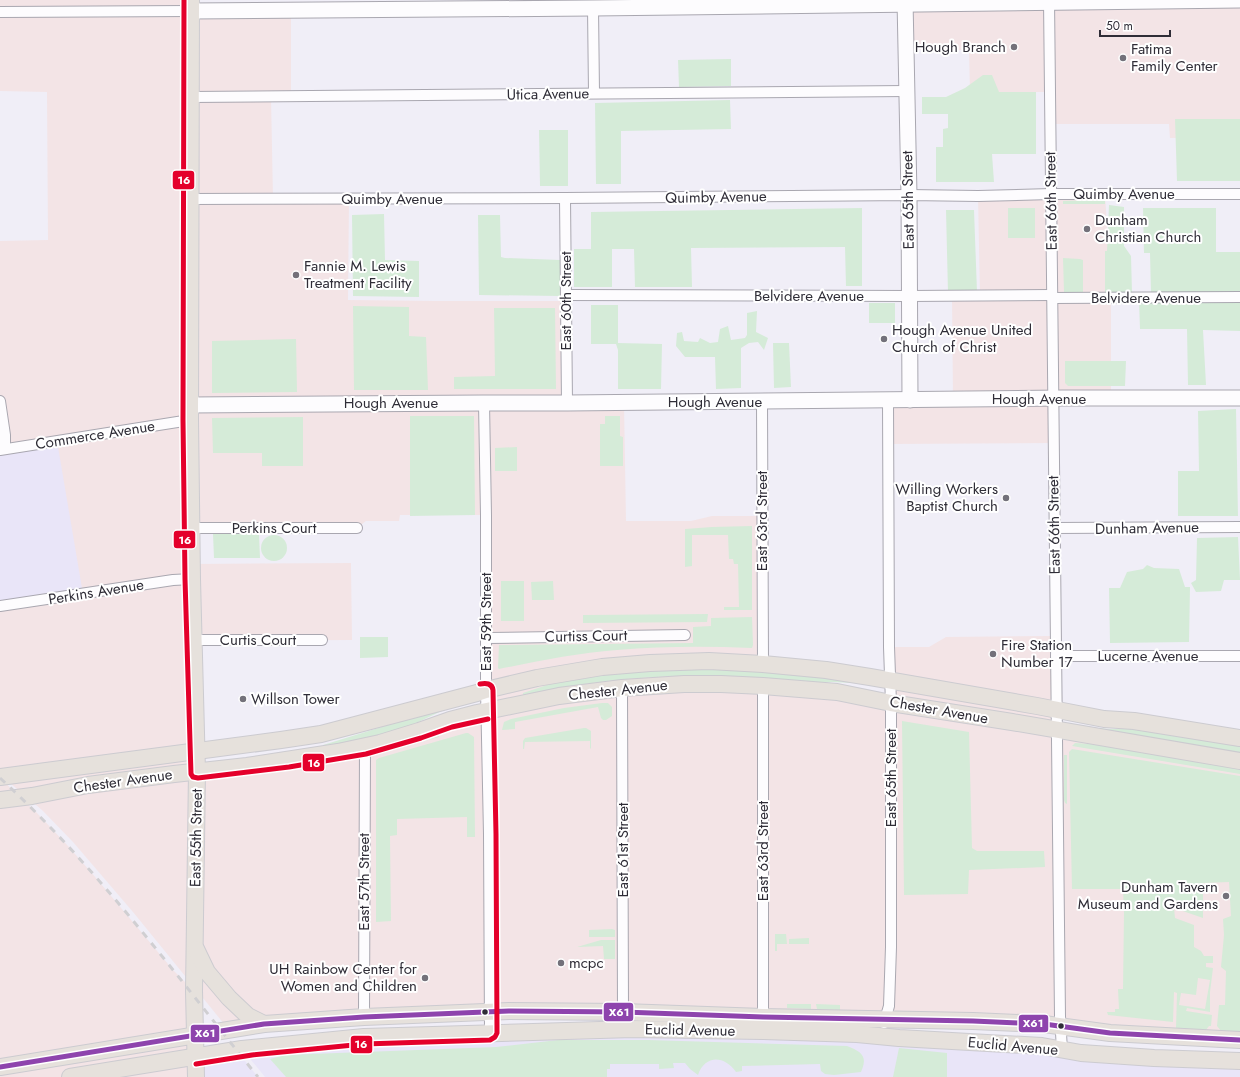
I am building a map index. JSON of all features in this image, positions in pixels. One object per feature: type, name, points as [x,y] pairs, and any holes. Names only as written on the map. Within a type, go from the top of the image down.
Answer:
[{"type":"main road","name":"East 55th Street","points":[[191,5],[190,412],[191,528],[197,771],[194,944],[194,1036],[196,1077]]},
{"type":"main road","name":"Chester Avenue","points":[[0,777],[321,734],[486,690],[584,669],[625,664],[708,661],[826,670],[890,680],[1104,719],[1134,721],[1240,738]]},
{"type":"main road","name":"Chester Avenue","points":[[0,800],[32,796],[88,785],[288,760],[365,747],[450,720],[559,696],[622,688],[684,684],[763,686],[837,692],[891,703],[1240,761]]},
{"type":"main road","points":[[194,944],[207,972],[229,998],[248,1016],[264,1024]]},
{"type":"main road","name":"Euclid Avenue","points":[[0,1067],[264,1024],[364,1016],[490,1012],[623,1012],[973,1021],[1044,1024],[1110,1033],[1240,1040]]},
{"type":"main road","name":"Euclid Avenue","points":[[70,1077],[247,1048],[364,1036],[633,1029],[831,1033],[1027,1045],[1081,1053],[1154,1058],[1240,1061]]},
{"type":"street","points":[[0,12],[191,5],[593,8],[905,2],[1240,0]]},
{"type":"street","name":"East 66th Street","points":[[1049,1],[1056,730],[1060,1027],[1062,1050]]},
{"type":"street","name":"East 65th Street","points":[[905,2],[909,195],[910,400]]},
{"type":"street","points":[[593,8],[594,94]]},
{"type":"street","name":"Utica Avenue","points":[[190,97],[906,90]]},
{"type":"street","name":"Quimby Avenue","points":[[191,199],[1240,194]]},
{"type":"street","name":"East 60th Street","points":[[565,198],[567,403]]},
{"type":"street","name":"Belvidere Avenue","points":[[566,295],[1240,297]]},
{"type":"street","name":"Hough Avenue","points":[[190,412],[484,403],[1240,398]]},
{"type":"street","points":[[0,400],[5,436],[3,450]]},
{"type":"street","name":"East 65th Street","points":[[881,1036],[889,1006],[890,955],[891,703],[889,647],[888,400]]},
{"type":"street","name":"East 63rd Street","points":[[762,402],[763,664]]},
{"type":"street","name":"East 59th Street","points":[[484,403],[490,1033]]},
{"type":"street","name":"Commerce Avenue","points":[[3,450],[190,412]]},
{"type":"street","name":"Dunham Avenue","points":[[1054,528],[1240,527]]},
{"type":"street","name":"Perkins Court","points":[[191,528],[357,528]]},
{"type":"street","name":"Perkins Avenue","points":[[0,606],[173,580],[192,579]]},
{"type":"street","name":"Curtiss Court","points":[[487,638],[685,635]]},
{"type":"street","name":"Curtis Court","points":[[194,640],[322,640]]},
{"type":"street","name":"Lucerne Avenue","points":[[1056,656],[1240,656]]},
{"type":"street","name":"East 63rd Street","points":[[763,686],[763,1016]]},
{"type":"street","name":"East 61st Street","points":[[622,688],[623,1012]]},
{"type":"street","name":"East 57th Street","points":[[364,1016],[365,747]]},
{"type":"shaded area","points":[[0,0],[191,0],[191,10],[291,10],[291,96],[271,97],[273,199],[349,199],[348,300],[566,301],[567,403],[624,403],[626,521],[691,521],[712,516],[762,516],[763,686],[890,703],[889,647],[929,647],[946,637],[1056,636],[1056,730],[1240,761],[1240,1040],[623,1012],[229,1030],[133,912],[73,842],[43,811],[0,775],[0,606],[5,449],[0,401],[0,241],[48,240],[47,92],[0,91]],"holes":[[[400,515],[486,515],[486,712],[247,766],[197,771],[194,641],[352,640],[351,563],[192,564],[191,528],[357,528],[366,521],[399,521]]]},
{"type":"shaded area","points":[[1240,0],[1240,137],[1170,138],[1169,124],[1050,124],[1050,92],[970,92],[969,50],[906,50],[905,4]]},
{"type":"shaded area","points":[[1105,194],[1111,294],[1111,399],[1054,399],[1054,443],[889,444],[888,400],[953,400],[952,296],[980,295],[978,196]]},
{"type":"shaded area","points":[[0,401],[5,449],[57,441],[83,594],[0,606]]},
{"type":"shaded area","points":[[0,778],[36,812],[68,846],[173,970],[194,991],[196,1077],[0,1077]]},
{"type":"shaded area","points":[[633,1029],[1240,1061],[1240,1077],[265,1077],[242,1049]]},
{"type":"shaded area","points":[[236,1050],[258,1077],[196,1077],[195,1057]]},
{"type":"green space","points":[[731,59],[731,86],[679,87],[678,60]]},
{"type":"green space","points":[[983,75],[992,75],[999,92],[1036,92],[1036,154],[992,154],[994,182],[936,182],[936,147],[943,147],[943,129],[948,128],[948,114],[922,114],[922,97],[946,97],[965,88]]},
{"type":"green space","points":[[730,100],[731,129],[621,131],[621,184],[596,184],[595,103]]},
{"type":"green space","points":[[1175,119],[1240,119],[1240,181],[1177,181]]},
{"type":"green space","points":[[539,130],[568,130],[568,186],[540,186]]},
{"type":"green space","points":[[1105,200],[1105,204],[1063,204],[1063,201]]},
{"type":"green space","points":[[1109,205],[1124,207],[1124,246],[1131,256],[1132,293],[1105,294],[1105,251],[1107,251]]},
{"type":"green space","points":[[862,208],[862,286],[846,286],[845,247],[691,248],[692,287],[635,287],[634,249],[612,249],[612,287],[574,287],[574,249],[591,249],[591,212]]},
{"type":"green space","points":[[1008,208],[1035,208],[1035,238],[1008,238]]},
{"type":"green space","points":[[1143,208],[1216,208],[1216,252],[1240,252],[1240,292],[1151,293],[1150,253],[1144,253]]},
{"type":"green space","points":[[946,210],[974,210],[977,292],[948,293]]},
{"type":"green space","points":[[384,214],[385,260],[419,261],[419,297],[353,296],[352,215]]},
{"type":"green space","points":[[478,215],[500,215],[501,257],[560,260],[560,296],[479,295]]},
{"type":"green space","points":[[1063,258],[1083,260],[1083,292],[1064,292]]},
{"type":"green space","points":[[1139,300],[1240,301],[1240,331],[1203,330],[1206,385],[1188,385],[1187,329],[1140,329]]},
{"type":"green space","points":[[869,303],[895,303],[895,323],[869,323]]},
{"type":"green space","points":[[591,305],[618,305],[618,343],[662,344],[661,389],[618,389],[618,350],[616,344],[591,344]]},
{"type":"green space","points":[[353,306],[409,307],[409,336],[426,337],[428,390],[354,390]]},
{"type":"green space","points":[[494,308],[555,308],[556,389],[454,389],[454,377],[495,376]]},
{"type":"green space","points":[[757,311],[756,332],[768,338],[764,350],[758,342],[749,343],[741,348],[741,388],[716,389],[715,357],[685,357],[676,346],[677,333],[682,332],[684,341],[698,342],[700,338],[710,343],[718,342],[720,329],[728,326],[731,340],[745,338],[747,335],[747,313]]},
{"type":"green space","points":[[296,339],[297,392],[212,393],[212,341]]},
{"type":"green space","points":[[773,343],[789,343],[791,387],[774,388]]},
{"type":"green space","points":[[1065,361],[1126,361],[1125,386],[1068,386],[1065,383]]},
{"type":"green space","points":[[1236,409],[1238,516],[1178,516],[1178,471],[1199,471],[1198,411]]},
{"type":"green space","points":[[410,416],[474,416],[475,515],[410,516]]},
{"type":"green space","points":[[605,416],[620,416],[620,436],[623,437],[623,466],[600,466],[600,424],[605,424]]},
{"type":"green space","points":[[303,417],[303,466],[262,466],[262,453],[213,453],[212,418]]},
{"type":"green space","points":[[517,447],[517,471],[495,471],[495,448]]},
{"type":"green space","points":[[752,526],[752,610],[724,610],[724,607],[739,607],[738,564],[734,564],[733,559],[729,559],[728,535],[692,535],[692,566],[685,567],[685,529]]},
{"type":"green space","points":[[213,534],[259,534],[260,558],[214,558]]},
{"type":"green space","points":[[274,535],[284,538],[287,548],[284,558],[274,561],[264,558],[261,548],[264,538]]},
{"type":"green space","points":[[1238,537],[1240,580],[1224,580],[1221,591],[1196,592],[1191,583],[1196,580],[1197,538]]},
{"type":"green space","points":[[1147,565],[1154,568],[1179,569],[1185,587],[1190,587],[1189,642],[1110,643],[1109,588],[1120,588],[1127,572],[1143,569]]},
{"type":"green space","points":[[501,581],[524,581],[524,621],[501,621]]},
{"type":"green space","points":[[553,581],[554,600],[532,600],[531,582]]},
{"type":"green space","points":[[708,614],[707,622],[583,623],[583,615]]},
{"type":"green space","points":[[752,617],[752,648],[684,647],[602,651],[498,668],[499,645],[693,643],[693,627],[711,626],[711,618]]},
{"type":"green space","points":[[360,637],[388,637],[388,657],[360,658]]},
{"type":"green space","points":[[707,669],[799,675],[853,683],[816,683],[756,678],[673,676],[608,681],[523,695],[523,693],[553,683],[581,677],[630,672]]},
{"type":"green space","points":[[608,703],[612,707],[612,716],[606,720],[601,718],[598,707],[515,722],[515,729],[502,730],[504,722],[511,719],[564,708]]},
{"type":"green space","points":[[451,708],[414,724],[398,729],[366,738],[323,747],[323,745],[398,722]]},
{"type":"green space","points":[[902,721],[969,732],[972,848],[977,851],[1044,851],[1045,867],[969,870],[968,894],[904,895]]},
{"type":"green space","points":[[584,728],[591,731],[591,749],[590,741],[525,742],[523,749],[523,741],[525,738]]},
{"type":"green space","points":[[1095,729],[1138,729],[1240,746],[1240,754]]},
{"type":"green space","points":[[466,733],[474,737],[475,837],[467,837],[467,817],[397,819],[397,835],[390,836],[391,921],[376,922],[376,760]]},
{"type":"green space","points":[[438,734],[439,737],[377,754],[376,753],[387,748]]},
{"type":"green space","points":[[1075,743],[1092,744],[1240,769],[1240,774],[1072,746]]},
{"type":"green space","points":[[1072,749],[1240,776],[1240,1033],[1222,1032],[1217,1026],[1219,1005],[1225,1005],[1226,971],[1221,967],[1224,935],[1223,919],[1231,916],[1229,882],[1203,883],[1203,918],[1174,908],[1175,918],[1194,925],[1194,947],[1201,951],[1204,956],[1213,956],[1213,963],[1206,963],[1206,967],[1213,968],[1210,992],[1210,1012],[1187,1008],[1186,1011],[1212,1015],[1211,1026],[1209,1026],[1205,1031],[1176,1028],[1177,993],[1174,992],[1173,1022],[1108,1015],[1107,1012],[1115,1012],[1115,1009],[1119,1009],[1118,989],[1123,989],[1123,889],[1072,889],[1069,752]],"holes":[[[1198,978],[1210,980],[1205,1009],[1179,1005],[1181,993],[1196,995]]]},
{"type":"green space","points":[[1064,755],[1067,755],[1067,804],[1064,800]]},
{"type":"green space","points":[[589,930],[615,930],[615,937],[589,937]]},
{"type":"green space","points":[[775,934],[786,934],[787,944],[777,944],[777,951],[775,951]]},
{"type":"green space","points":[[809,938],[809,944],[789,944],[789,939]]},
{"type":"green space","points":[[601,940],[615,940],[615,959],[604,959],[603,946],[577,947]]},
{"type":"green space","points":[[787,1004],[811,1004],[811,1009],[787,1008]]},
{"type":"green space","points":[[816,1004],[840,1005],[840,1010],[817,1009]]},
{"type":"green space","points":[[558,1040],[648,1040],[847,1046],[860,1053],[864,1058],[864,1062],[861,1072],[834,1075],[825,1074],[821,1071],[820,1064],[742,1066],[742,1071],[736,1072],[726,1062],[715,1060],[705,1064],[701,1068],[698,1075],[685,1063],[673,1063],[674,1068],[659,1069],[659,1064],[610,1064],[610,1069],[607,1069],[607,1077],[286,1077],[270,1059],[285,1055],[496,1047]]},
{"type":"green space","points":[[899,1048],[947,1053],[947,1077],[893,1077]]},
{"type":"railway","points":[[0,778],[36,812],[103,885],[166,961],[258,1077]]},
{"type":"transit line","name":"16","points":[[184,0],[183,420],[185,579],[191,774],[193,777],[198,778],[289,767],[366,754],[421,738],[452,727],[488,719]]},
{"type":"transit line","name":"16","points":[[196,1064],[252,1055],[364,1044],[490,1040],[495,1037],[497,1033],[496,834],[493,690],[490,685],[480,684]]},
{"type":"transit line","name":"X61","points":[[0,1067],[264,1024],[364,1017],[509,1011],[623,1012],[763,1017],[973,1021],[1044,1024],[1110,1033],[1240,1040]]},
{"type":"place","name":"Hough Branch","points":[[1014,47]]},
{"type":"place","name":"Fatima Family Center","points":[[1123,58]]},
{"type":"place","name":"Dunham Christian Church","points":[[1087,229]]},
{"type":"place","name":"Fannie M. Lewis Treatment Facility","points":[[296,275]]},
{"type":"place","name":"Hough Avenue United Church of Christ","points":[[884,339]]},
{"type":"place","name":"Willing Workers Baptist Church","points":[[1006,498]]},
{"type":"place","name":"Fire Station Number 17","points":[[993,654]]},
{"type":"place","name":"Willson Tower","points":[[243,699]]},
{"type":"place","name":"Dunham Tavern Museum and Gardens","points":[[1226,896]]},
{"type":"place","name":"mcpc","points":[[561,963]]},
{"type":"place","name":"UH Rainbow Center for Women and Children","points":[[425,978]]}]
